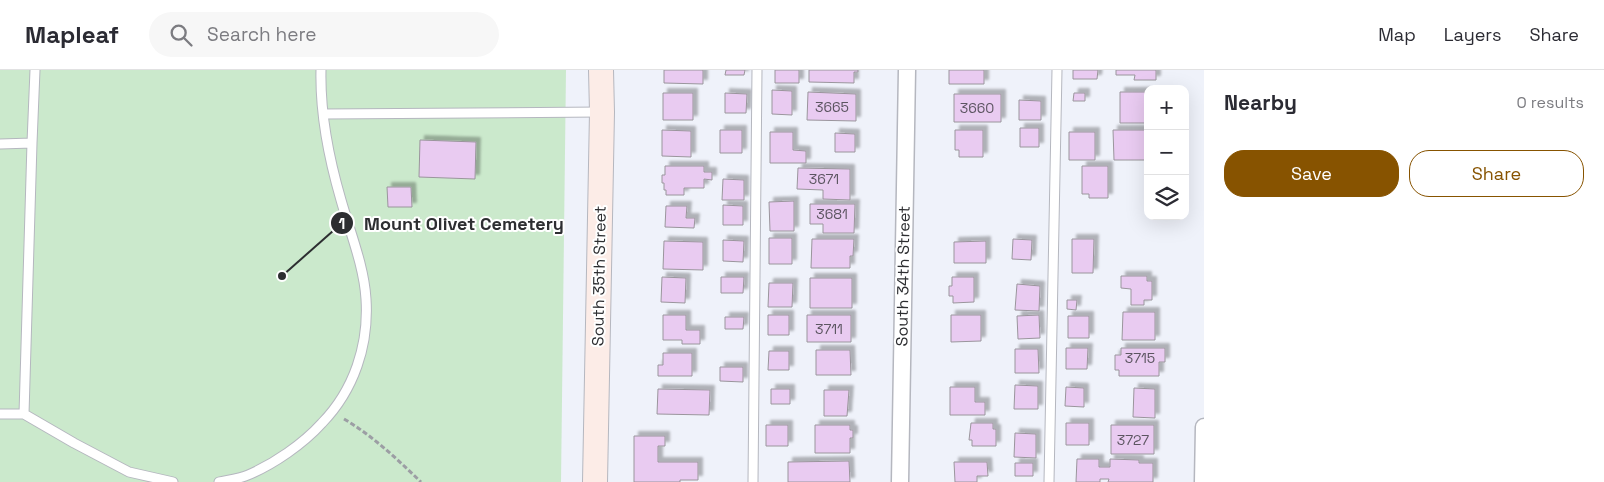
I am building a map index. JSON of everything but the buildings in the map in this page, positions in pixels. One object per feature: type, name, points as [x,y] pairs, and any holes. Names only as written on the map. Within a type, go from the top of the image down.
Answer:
[{"type":"main road","name":"South 35th Street","points":[[595,482],[602,112],[601,70]]},
{"type":"street","name":"South 34th Street","points":[[900,482],[906,70]]},
{"type":"street","points":[[1203,482],[1204,427]]},
{"type":"lane","points":[[24,414],[35,70]]},
{"type":"lane","points":[[219,482],[247,476],[278,459],[308,438],[333,412],[349,386],[360,360],[365,331],[366,299],[360,265],[331,162],[324,114],[321,70]]},
{"type":"lane","points":[[753,482],[757,70]]},
{"type":"lane","points":[[1049,482],[1056,70]]},
{"type":"lane","points":[[324,114],[602,112]]},
{"type":"lane","points":[[0,144],[32,143]]},
{"type":"lane","points":[[0,414],[24,414],[129,472],[173,482]]},
{"type":"path","points":[[333,412],[367,434],[420,482]]},
{"type":"green space","points":[[0,70],[566,70],[561,482],[0,482]]},
{"type":"place","name":"Mount Olivet Cemetery","points":[[282,276]]}]
